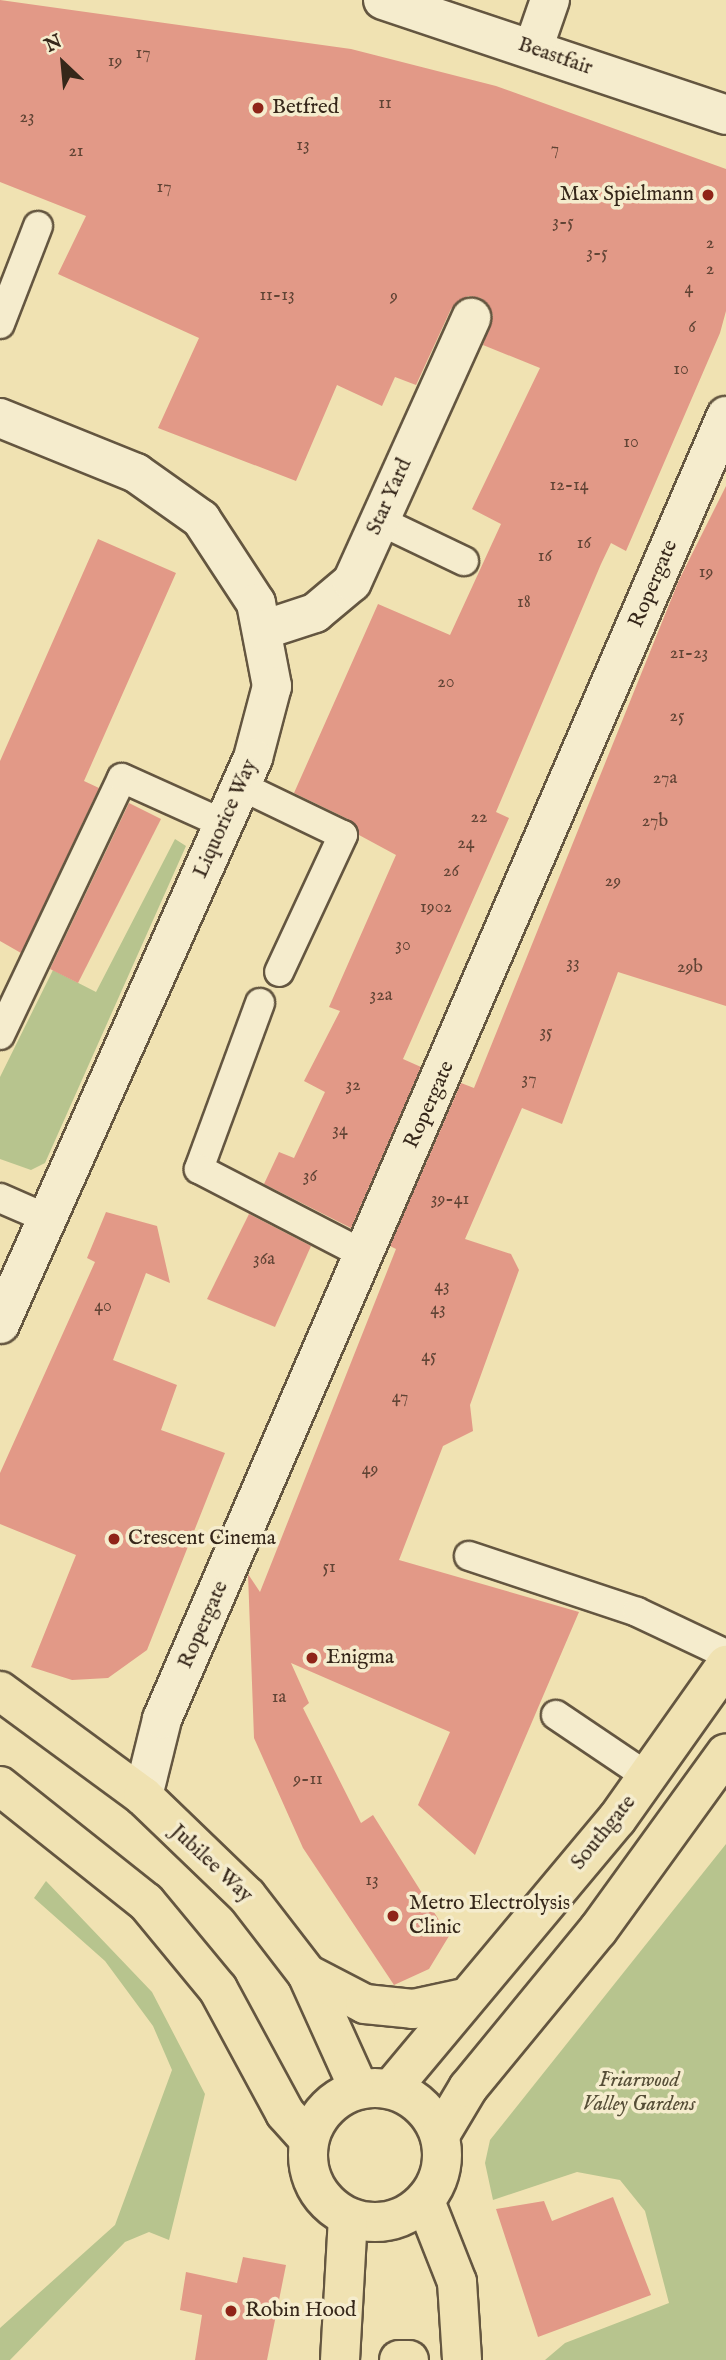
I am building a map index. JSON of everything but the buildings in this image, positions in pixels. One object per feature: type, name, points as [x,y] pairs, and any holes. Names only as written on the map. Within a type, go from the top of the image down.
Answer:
[{"type":"main road","name":"Southgate","points":[[375,2089],[464,1998],[648,1777],[726,1665]]},
{"type":"main road","name":"Jubilee Way","points":[[0,1691],[143,1796],[247,1896],[307,1975],[375,2089]]},
{"type":"main road","points":[[440,2135],[429,2114],[375,2089],[327,2107],[309,2140],[307,2158],[319,2194],[348,2217],[389,2221],[425,2201],[438,2181],[440,2135],[468,2088],[598,1930],[726,1754]]},
{"type":"main road","points":[[0,1786],[146,1902],[218,1989],[285,2113],[309,2140]]},
{"type":"main road","points":[[307,1975],[365,2004],[413,2009],[464,1998]]},
{"type":"main road","points":[[425,2201],[457,2282],[462,2360]]},
{"type":"main road","points":[[340,2360],[348,2217]]},
{"type":"main road","points":[[399,2360],[409,2360]]},
{"type":"street","name":"Beastfair","points":[[383,0],[533,49],[724,105]]},
{"type":"street","points":[[533,49],[550,0]]},
{"type":"street","name":"Star Yard","points":[[263,630],[336,600],[352,582],[471,318]]},
{"type":"street","name":"Ropergate","points":[[143,1796],[162,1719],[726,416]]},
{"type":"street","name":"Liquorice Way","points":[[0,418],[65,441],[172,495],[233,561],[263,630],[272,686],[264,728],[241,786],[0,1324]]},
{"type":"lane","points":[[0,324],[38,226]]},
{"type":"lane","points":[[380,521],[464,561]]},
{"type":"lane","points":[[0,1035],[122,778],[223,824]]},
{"type":"lane","points":[[241,786],[343,835],[279,972]]},
{"type":"lane","points":[[260,1003],[200,1169],[365,1255]]},
{"type":"lane","points":[[0,1198],[46,1219]]},
{"type":"lane","points":[[470,1556],[637,1612],[726,1654]]},
{"type":"lane","points":[[556,1716],[648,1777]]},
{"type":"green space","points":[[175,839],[186,846],[45,1163],[31,1170],[0,1159],[0,1077],[53,970],[96,992]]},
{"type":"green space","name":"Friarwood Valley Gardens","points":[[726,1844],[726,2360],[545,2360],[565,2343],[669,2303],[645,2211],[620,2180],[577,2172],[493,2200],[485,2163],[490,2140]]},
{"type":"green space","points":[[46,1881],[152,1992],[205,2094],[169,2240],[149,2232],[125,2242],[10,2360],[0,2360],[0,2328],[115,2225],[172,2070],[153,2026],[105,1961],[34,1898]]},
{"type":"place","name":"Betfred","points":[[258,108]]},
{"type":"place","name":"Max Spielmann","points":[[708,195]]},
{"type":"place","name":"Crescent Cinema","points":[[114,1539]]},
{"type":"place","name":"Enigma","points":[[312,1658]]},
{"type":"place","name":"Metro Electrolysis Clinic","points":[[393,1916]]},
{"type":"place","name":"Robin Hood","points":[[231,2311]]}]
